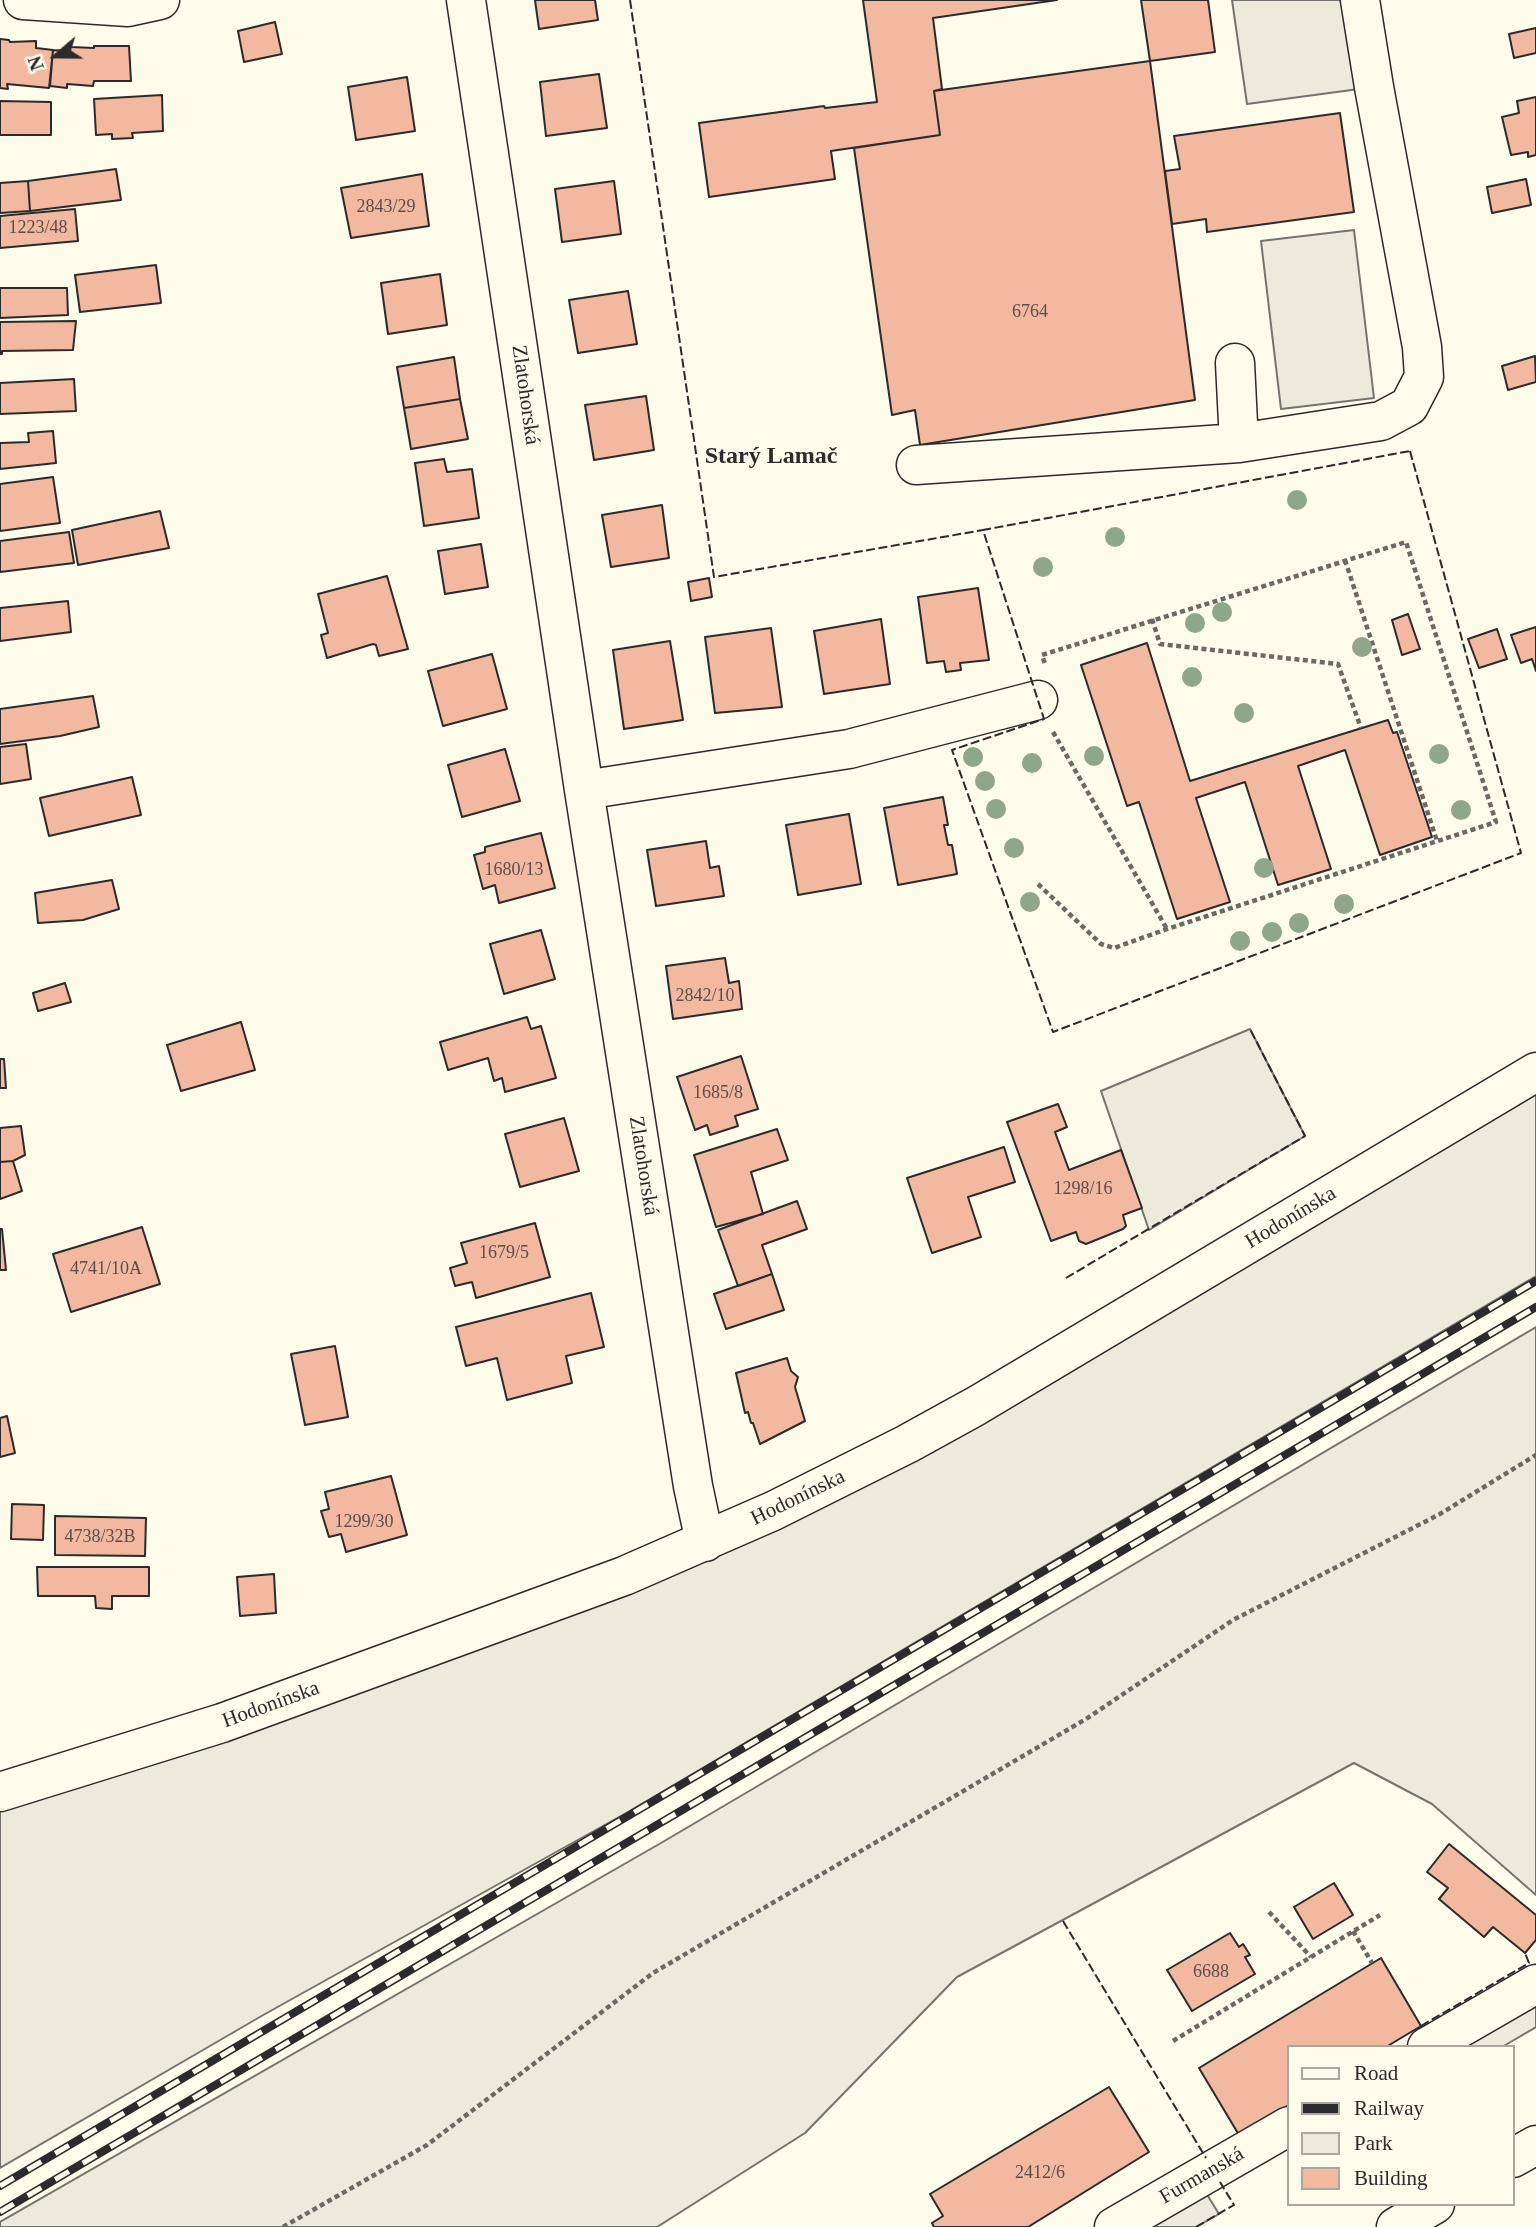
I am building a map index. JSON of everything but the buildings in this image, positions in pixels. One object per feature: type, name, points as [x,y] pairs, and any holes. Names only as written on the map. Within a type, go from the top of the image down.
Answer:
[{"type":"main road","points":[[23,0],[128,7],[160,0]]},
{"type":"main road","name":"Zlatohorská","points":[[466,0],[584,790],[693,1486],[705,1542]]},
{"type":"main road","points":[[916,466],[1239,443],[1381,421],[1409,406],[1424,377],[1422,346],[1360,0]]},
{"type":"main road","points":[[1235,363],[1239,443]]},
{"type":"main road","points":[[584,790],[849,749],[1044,698]]},
{"type":"main road","name":"Hodonínska","points":[[0,1792],[222,1723],[548,1605],[705,1542],[853,1471],[976,1406],[1536,1072]]},
{"type":"main road","points":[[1430,2045],[1536,1984]]},
{"type":"main road","name":"Furmanská","points":[[1114,2227],[1288,2127]]},
{"type":"main road","points":[[1515,2157],[1536,2145]]},
{"type":"main road","points":[[1396,2227],[1432,2206]]},
{"type":"path","points":[[1038,884],[1101,944],[1114,948],[1496,822],[1406,542],[1042,655],[1044,698],[1167,929]]},
{"type":"path","points":[[1345,560],[1437,841]]},
{"type":"path","points":[[1152,619],[1160,644],[1338,664],[1361,728]]},
{"type":"path","points":[[283,2227],[427,2145],[653,1973],[1086,1719],[1233,1620],[1440,1514],[1536,1455]]},
{"type":"path","points":[[1269,1912],[1311,1957]]},
{"type":"path","points":[[1173,2041],[1380,1915]]},
{"type":"path","points":[[1353,1931],[1372,1963]]},
{"type":"green space","points":[[1354,230],[1374,398],[1281,409],[1261,241]]},
{"type":"green space","points":[[1536,1072],[1536,1276],[628,1812],[265,2014],[0,2168],[0,1792],[705,1542]]},
{"type":"green space","points":[[1536,1327],[1536,1895],[1432,1804],[1354,1763],[957,1977],[805,2133],[657,2227],[0,2227],[0,2222],[661,1843]]},
{"type":"shaded area","points":[[1232,0],[1360,0],[1374,87],[1247,104]]},
{"type":"shaded area","points":[[1250,1029],[1305,1136],[1149,1230],[1101,1091]]},
{"type":"shaded area","points":[[1536,1999],[1536,2027],[1505,2045],[1457,2045]]},
{"type":"shaded area","points":[[1203,2188],[1219,2214],[1196,2227],[1138,2227]]},
{"type":"railway","points":[[0,2186],[1536,1281]]},
{"type":"railway","points":[[0,2212],[1536,1307]]},
{"type":"fence","points":[[630,0],[714,577],[983,530]]},
{"type":"fence","points":[[1410,451],[1521,853],[1053,1032],[952,750],[1044,719],[983,530],[1410,451]]},
{"type":"fence","points":[[1066,1278],[1305,1136],[1250,1029]]},
{"type":"fence","points":[[1063,1921],[1206,2158]]},
{"type":"fence","points":[[1421,2026],[1529,1963],[1525,1953]]},
{"type":"fence","points":[[1196,2227],[1234,2205],[1220,2182]]},
{"type":"district","name":"Starý Lamač","points":[[771,457]]}]
